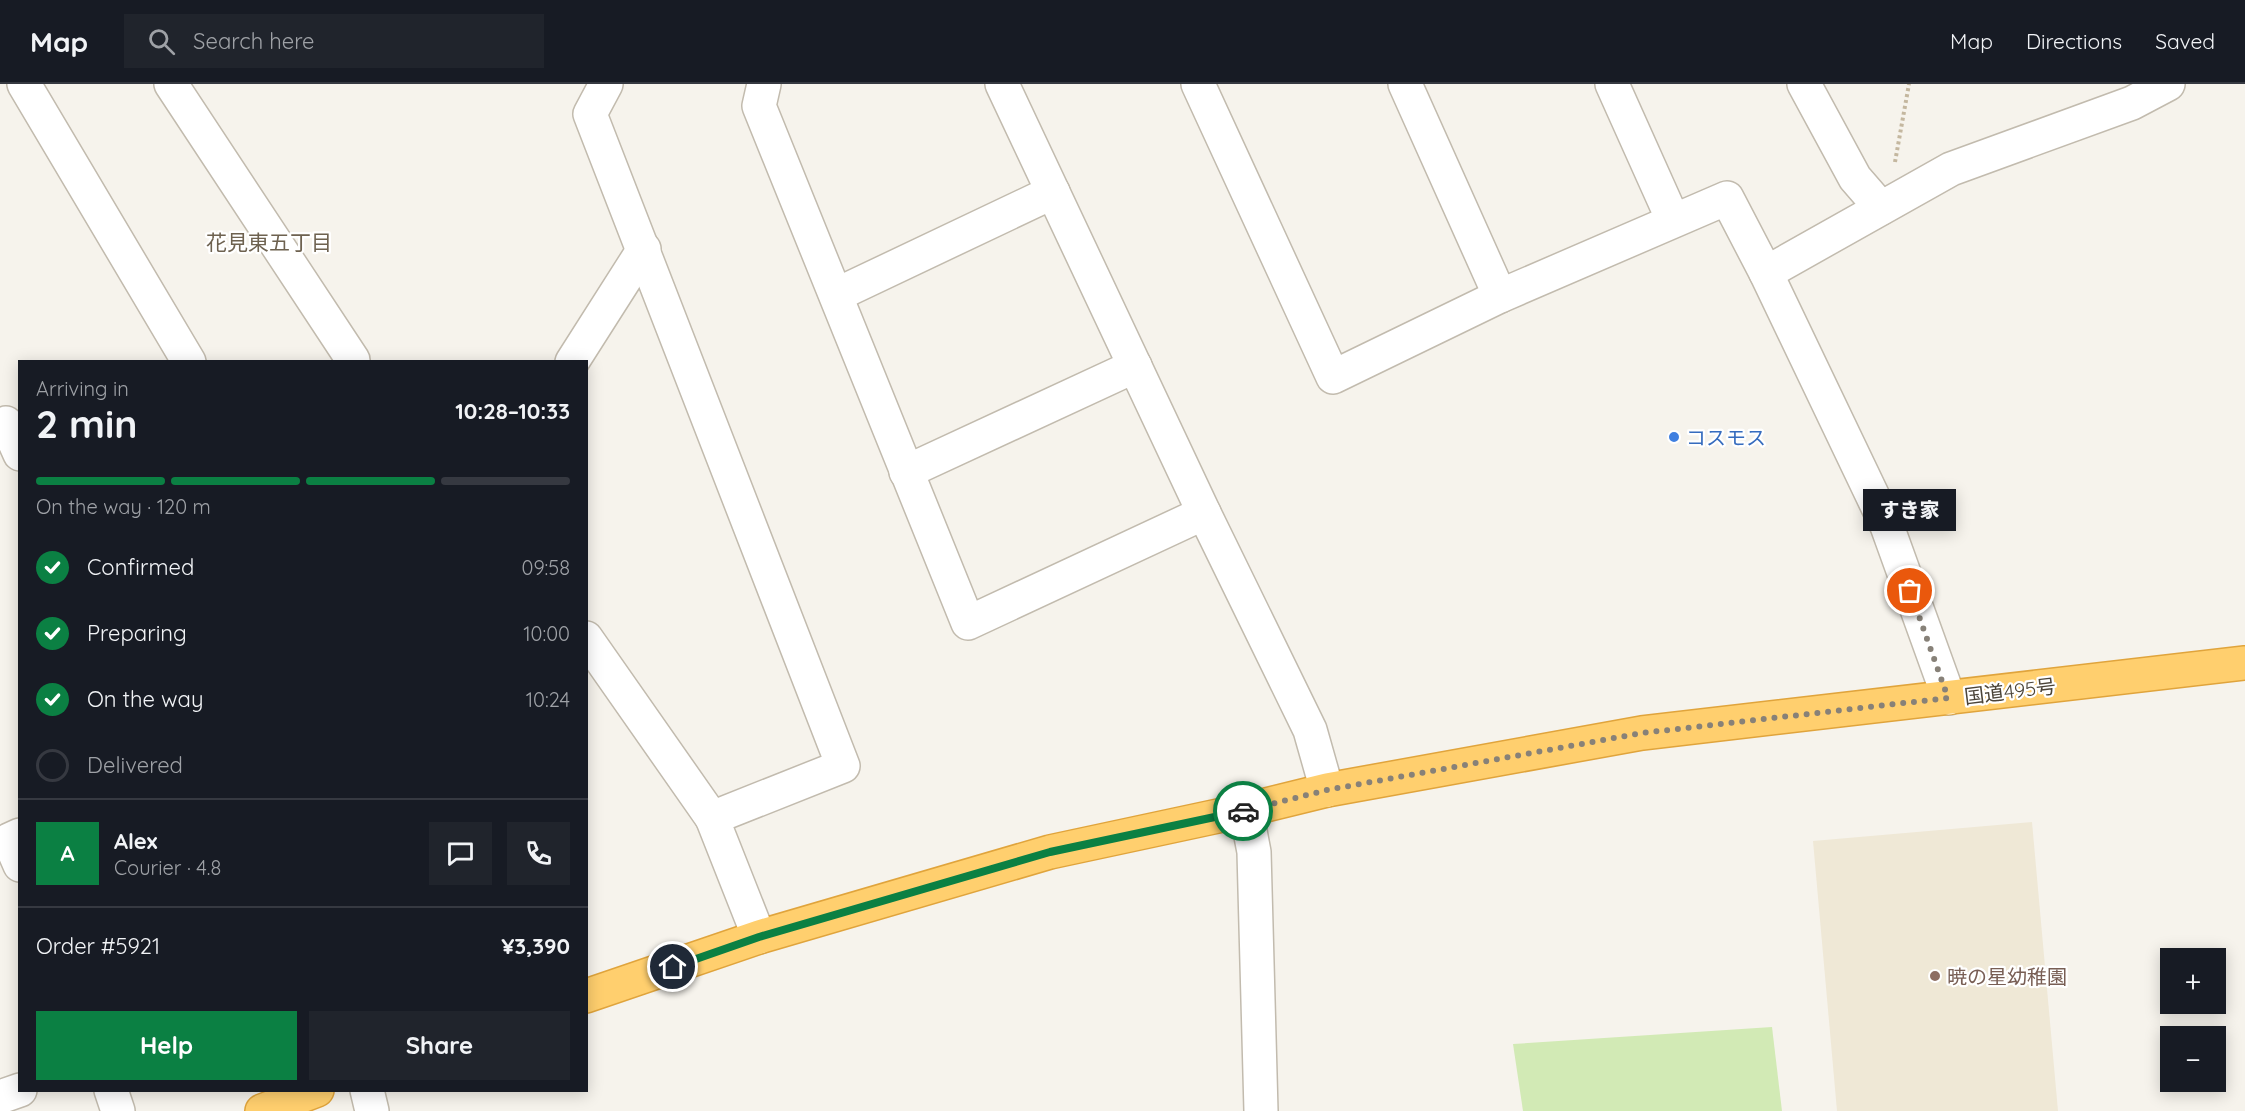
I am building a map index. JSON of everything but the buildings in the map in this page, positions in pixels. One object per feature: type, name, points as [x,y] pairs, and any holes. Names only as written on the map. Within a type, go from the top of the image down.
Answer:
[{"type":"highway","name":"国道495号","points":[[588,995],[759,937],[1050,852],[1246,810],[1327,790],[1642,733],[2245,663]]},
{"type":"highway","points":[[262,1111],[311,1092]]},
{"type":"street","points":[[24,84],[182,360]]},
{"type":"street","points":[[171,84],[352,360]]},
{"type":"street","points":[[606,84],[590,114],[843,766],[712,818]]},
{"type":"street","points":[[764,84],[759,106],[968,623],[1204,513]]},
{"type":"street","points":[[1002,84],[1204,513],[1310,730],[1327,790]]},
{"type":"street","points":[[1198,84],[1333,377],[1500,296],[1727,198],[1766,273],[1887,526],[1948,698]]},
{"type":"street","points":[[1405,84],[1500,296]]},
{"type":"street","points":[[1612,84],[1673,220]]},
{"type":"street","points":[[1804,84],[1855,177],[1881,208]]},
{"type":"street","points":[[1766,273],[1951,169],[2132,103],[2168,84]]},
{"type":"street","points":[[836,295],[1053,192]]},
{"type":"street","points":[[573,360],[644,249]]},
{"type":"street","points":[[906,472],[1135,366]]},
{"type":"street","points":[[9,422],[18,448]]},
{"type":"street","points":[[588,641],[712,818],[759,937]]},
{"type":"street","points":[[1246,810],[1254,852],[1262,1111]]},
{"type":"street","points":[[0,1097],[18,1091]]},
{"type":"street","points":[[112,1092],[118,1111]]},
{"type":"street","points":[[367,1092],[372,1111]]},
{"type":"path","points":[[1881,208],[1897,152],[1909,84]]},
{"type":"shaded area","name":"暁の星幼稚園","points":[[2032,822],[2058,1111],[1837,1111],[1813,841]]},
{"type":"green space","points":[[1772,1027],[1782,1111],[1523,1111],[1513,1044]]},
{"type":"way so far","points":[[1243,811],[1327,790],[1642,733],[1948,698],[1910,591]]},
{"type":"place","name":"コスモス","points":[[1674,437]]},
{"type":"place","name":"すき家","points":[[1910,591]]},
{"type":"place","name":"暁の星幼稚園","points":[[1935,976]]},
{"type":"district","name":"花見東五丁目","points":[[269,242]]},
{"type":"route","points":[[673,967],[759,937],[1050,852],[1243,811]]}]
